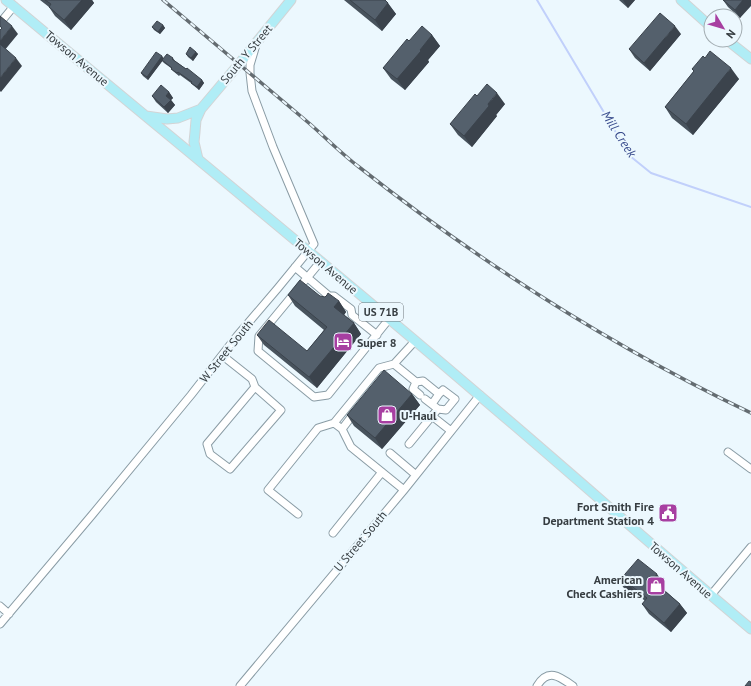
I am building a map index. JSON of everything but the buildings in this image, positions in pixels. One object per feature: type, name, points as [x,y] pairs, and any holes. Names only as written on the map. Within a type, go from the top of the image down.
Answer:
[{"type":"main road","name":"Towson Avenue","points":[[6,0],[480,395],[751,629]]},
{"type":"main road","name":"South Y Street","points":[[198,159],[194,142],[194,132],[196,120],[201,109],[291,0]]},
{"type":"main road","points":[[681,0],[703,20]]},
{"type":"main road","points":[[737,48],[751,59]]},
{"type":"main road","name":"South Y Street","points":[[146,116],[167,119],[178,118],[201,109]]},
{"type":"street","points":[[0,23],[14,6]]},
{"type":"street","points":[[258,41],[250,65],[252,91],[314,244],[308,251]]},
{"type":"street","name":"W Street South","points":[[0,624],[97,509],[308,251]]},
{"type":"street","points":[[321,261],[259,336],[258,351],[314,397],[328,395],[389,320]]},
{"type":"street","points":[[295,267],[308,277],[330,300],[334,296],[351,309],[349,315],[377,335]]},
{"type":"street","points":[[298,514],[268,490],[318,428],[334,423],[379,368],[394,364],[415,341]]},
{"type":"street","points":[[223,356],[252,379],[255,387],[281,410],[230,469],[210,454],[207,444],[255,387]]},
{"type":"street","points":[[394,364],[416,382],[423,381],[439,394]]},
{"type":"street","points":[[373,375],[381,381]]},
{"type":"street","points":[[416,382],[413,389],[438,409],[446,410],[454,399],[443,390],[432,404]]},
{"type":"street","name":"U Street South","points":[[240,686],[404,490],[480,395]]},
{"type":"street","points":[[342,429],[361,405]]},
{"type":"street","points":[[409,444],[438,409]]},
{"type":"street","points":[[432,416],[451,431]]},
{"type":"street","points":[[334,423],[342,429],[351,447],[404,490]]},
{"type":"street","points":[[728,452],[751,469]]},
{"type":"street","points":[[390,453],[416,475]]},
{"type":"street","points":[[332,533],[382,472]]},
{"type":"street","points":[[711,595],[751,547]]},
{"type":"street","points":[[0,606],[9,614]]},
{"type":"street","points":[[538,684],[544,677],[554,675],[566,680],[573,686]]},
{"type":"waterway","name":"Mill Creek","points":[[537,0],[630,156],[651,173],[751,207]]},
{"type":"railway","points":[[163,0],[353,162],[452,237],[548,301],[598,331],[648,360],[751,413]]},
{"type":"place","name":"Super 8","points":[[343,342]]},
{"type":"place","name":"U-Haul","points":[[387,415]]},
{"type":"place","name":"Fort Smith Fire Department Station 4","points":[[668,513]]},
{"type":"place","name":"American Check Cashiers","points":[[656,586]]}]
